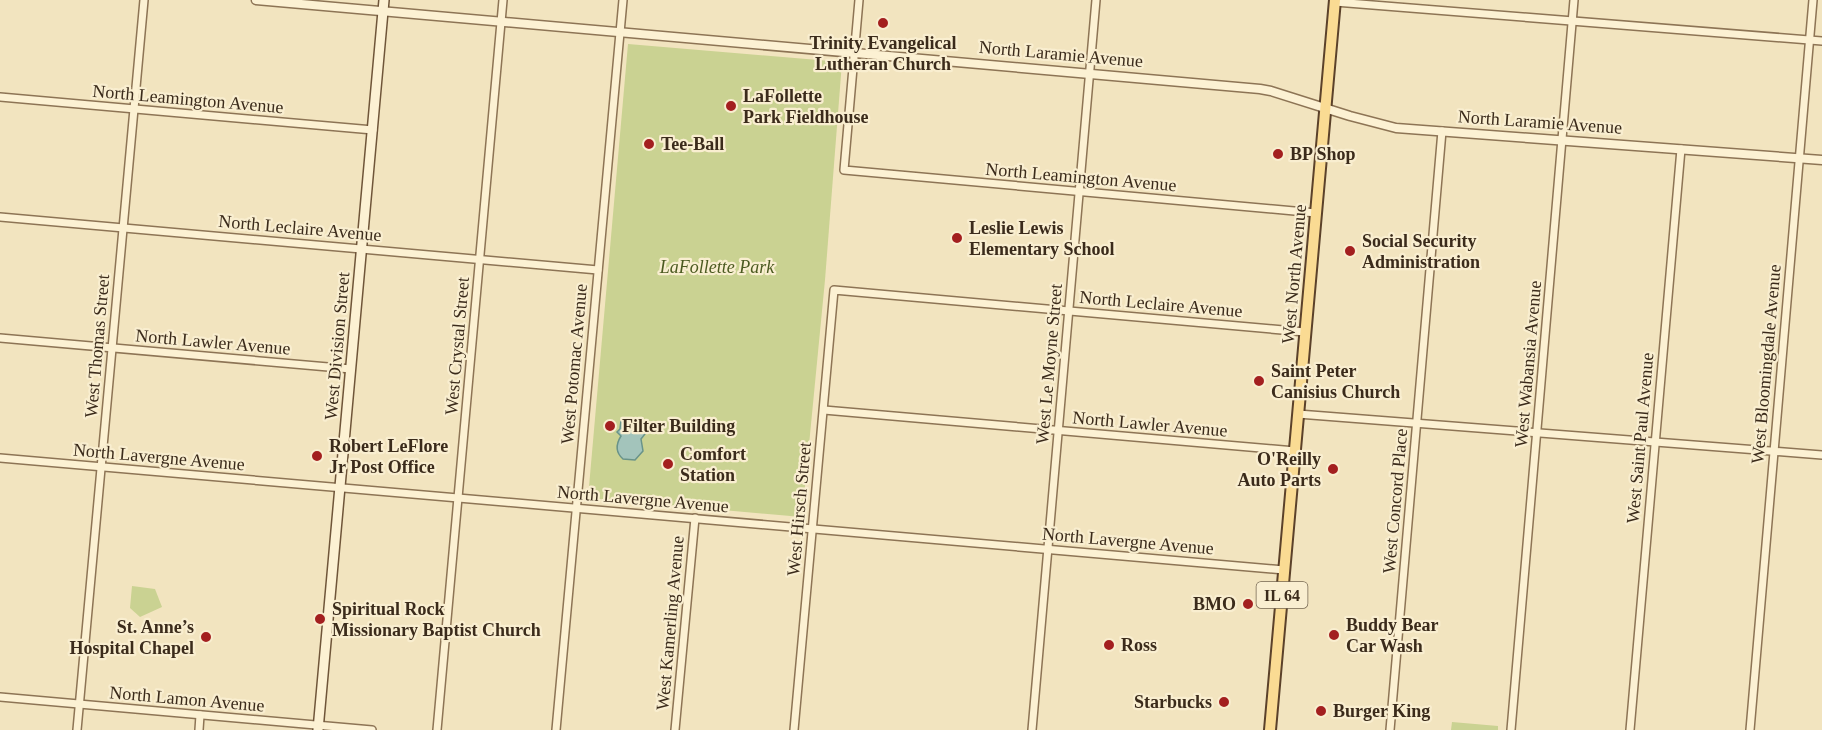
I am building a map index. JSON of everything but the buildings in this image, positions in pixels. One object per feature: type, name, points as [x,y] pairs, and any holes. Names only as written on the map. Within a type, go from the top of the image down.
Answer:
[{"type":"main road","name":"West Division Street","points":[[319,728],[384,0]]},
{"type":"main road","name":"West North Avenue","points":[[1270,730],[1335,1]]},
{"type":"street","name":"West Thomas Street","points":[[77,730],[144,0]]},
{"type":"street","name":"North Laramie Avenue","points":[[256,0],[1271,91],[1387,126],[1822,160]]},
{"type":"street","name":"West Crystal Street","points":[[437,730],[503,0]]},
{"type":"street","name":"West Potomac Avenue","points":[[556,730],[623,0]]},
{"type":"street","points":[[855,52],[859,0]]},
{"type":"street","name":"West Le Moyne Street","points":[[1032,730],[1096,0]]},
{"type":"street","name":"West Wabansia Avenue","points":[[1511,730],[1574,0]]},
{"type":"street","name":"West Bloomingdale Avenue","points":[[1750,730],[1813,0]]},
{"type":"street","points":[[1335,1],[1822,41]]},
{"type":"street","name":"North Leamington Avenue","points":[[855,52],[844,170],[1316,213]]},
{"type":"street","name":"North Leamington Avenue","points":[[0,97],[373,130]]},
{"type":"street","name":"West Concord Place","points":[[1390,730],[1442,131]]},
{"type":"street","name":"West Saint Paul Avenue","points":[[1630,730],[1681,149]]},
{"type":"street","name":"North Leclaire Avenue","points":[[0,217],[598,270]]},
{"type":"street","name":"North Leclaire Avenue","points":[[834,290],[1305,332]]},
{"type":"street","name":"West Hirsch Street","points":[[794,730],[834,290]]},
{"type":"street","name":"North Lawler Avenue","points":[[0,338],[351,369]]},
{"type":"street","name":"North Lawler Avenue","points":[[824,410],[1295,451]]},
{"type":"street","points":[[1298,414],[1822,455]]},
{"type":"street","name":"North Lavergne Avenue","points":[[0,458],[1284,570]]},
{"type":"street","name":"West Kamerling Avenue","points":[[675,730],[695,518]]},
{"type":"street","name":"North Lamon Avenue","points":[[0,697],[319,728],[372,730]]},
{"type":"street","points":[[199,730],[200,715]]},
{"type":"green space","name":"LaFollette Park","points":[[628,44],[842,62],[825,280],[802,517],[588,498]]},
{"type":"green space","points":[[132,586],[155,589],[162,607],[140,617],[130,608]]},
{"type":"green space","points":[[1452,722],[1498,726],[1498,730],[1451,730]]},
{"type":"water","points":[[621,420],[644,423],[645,434],[641,439],[643,451],[635,460],[623,459],[618,451],[617,445],[621,436],[617,432],[620,429]]},
{"type":"place","name":"Trinity Evangelical Lutheran Church","points":[[883,23]]},
{"type":"place","name":"LaFollette Park Fieldhouse","points":[[731,106]]},
{"type":"place","name":"Tee-Ball","points":[[649,144]]},
{"type":"place","name":"BP Shop","points":[[1278,154]]},
{"type":"place","name":"Leslie Lewis Elementary School","points":[[957,238]]},
{"type":"place","name":"Social Security Administration","points":[[1350,251]]},
{"type":"place","name":"Saint Peter Canisius Church","points":[[1259,381]]},
{"type":"place","name":"Filter Building","points":[[610,426]]},
{"type":"place","name":"Robert LeFlore Jr Post Office","points":[[317,456]]},
{"type":"place","name":"Comfort Station","points":[[668,464]]},
{"type":"place","name":"O'Reilly Auto Parts","points":[[1333,469]]},
{"type":"place","name":"BMO","points":[[1248,604]]},
{"type":"place","name":"Spiritual Rock Missionary Baptist Church","points":[[320,619]]},
{"type":"place","name":"Buddy Bear Car Wash","points":[[1334,635]]},
{"type":"place","name":"St. Anne’s Hospital Chapel","points":[[206,637]]},
{"type":"place","name":"Ross","points":[[1109,645]]},
{"type":"place","name":"Starbucks","points":[[1224,702]]},
{"type":"place","name":"Burger King","points":[[1321,711]]}]
